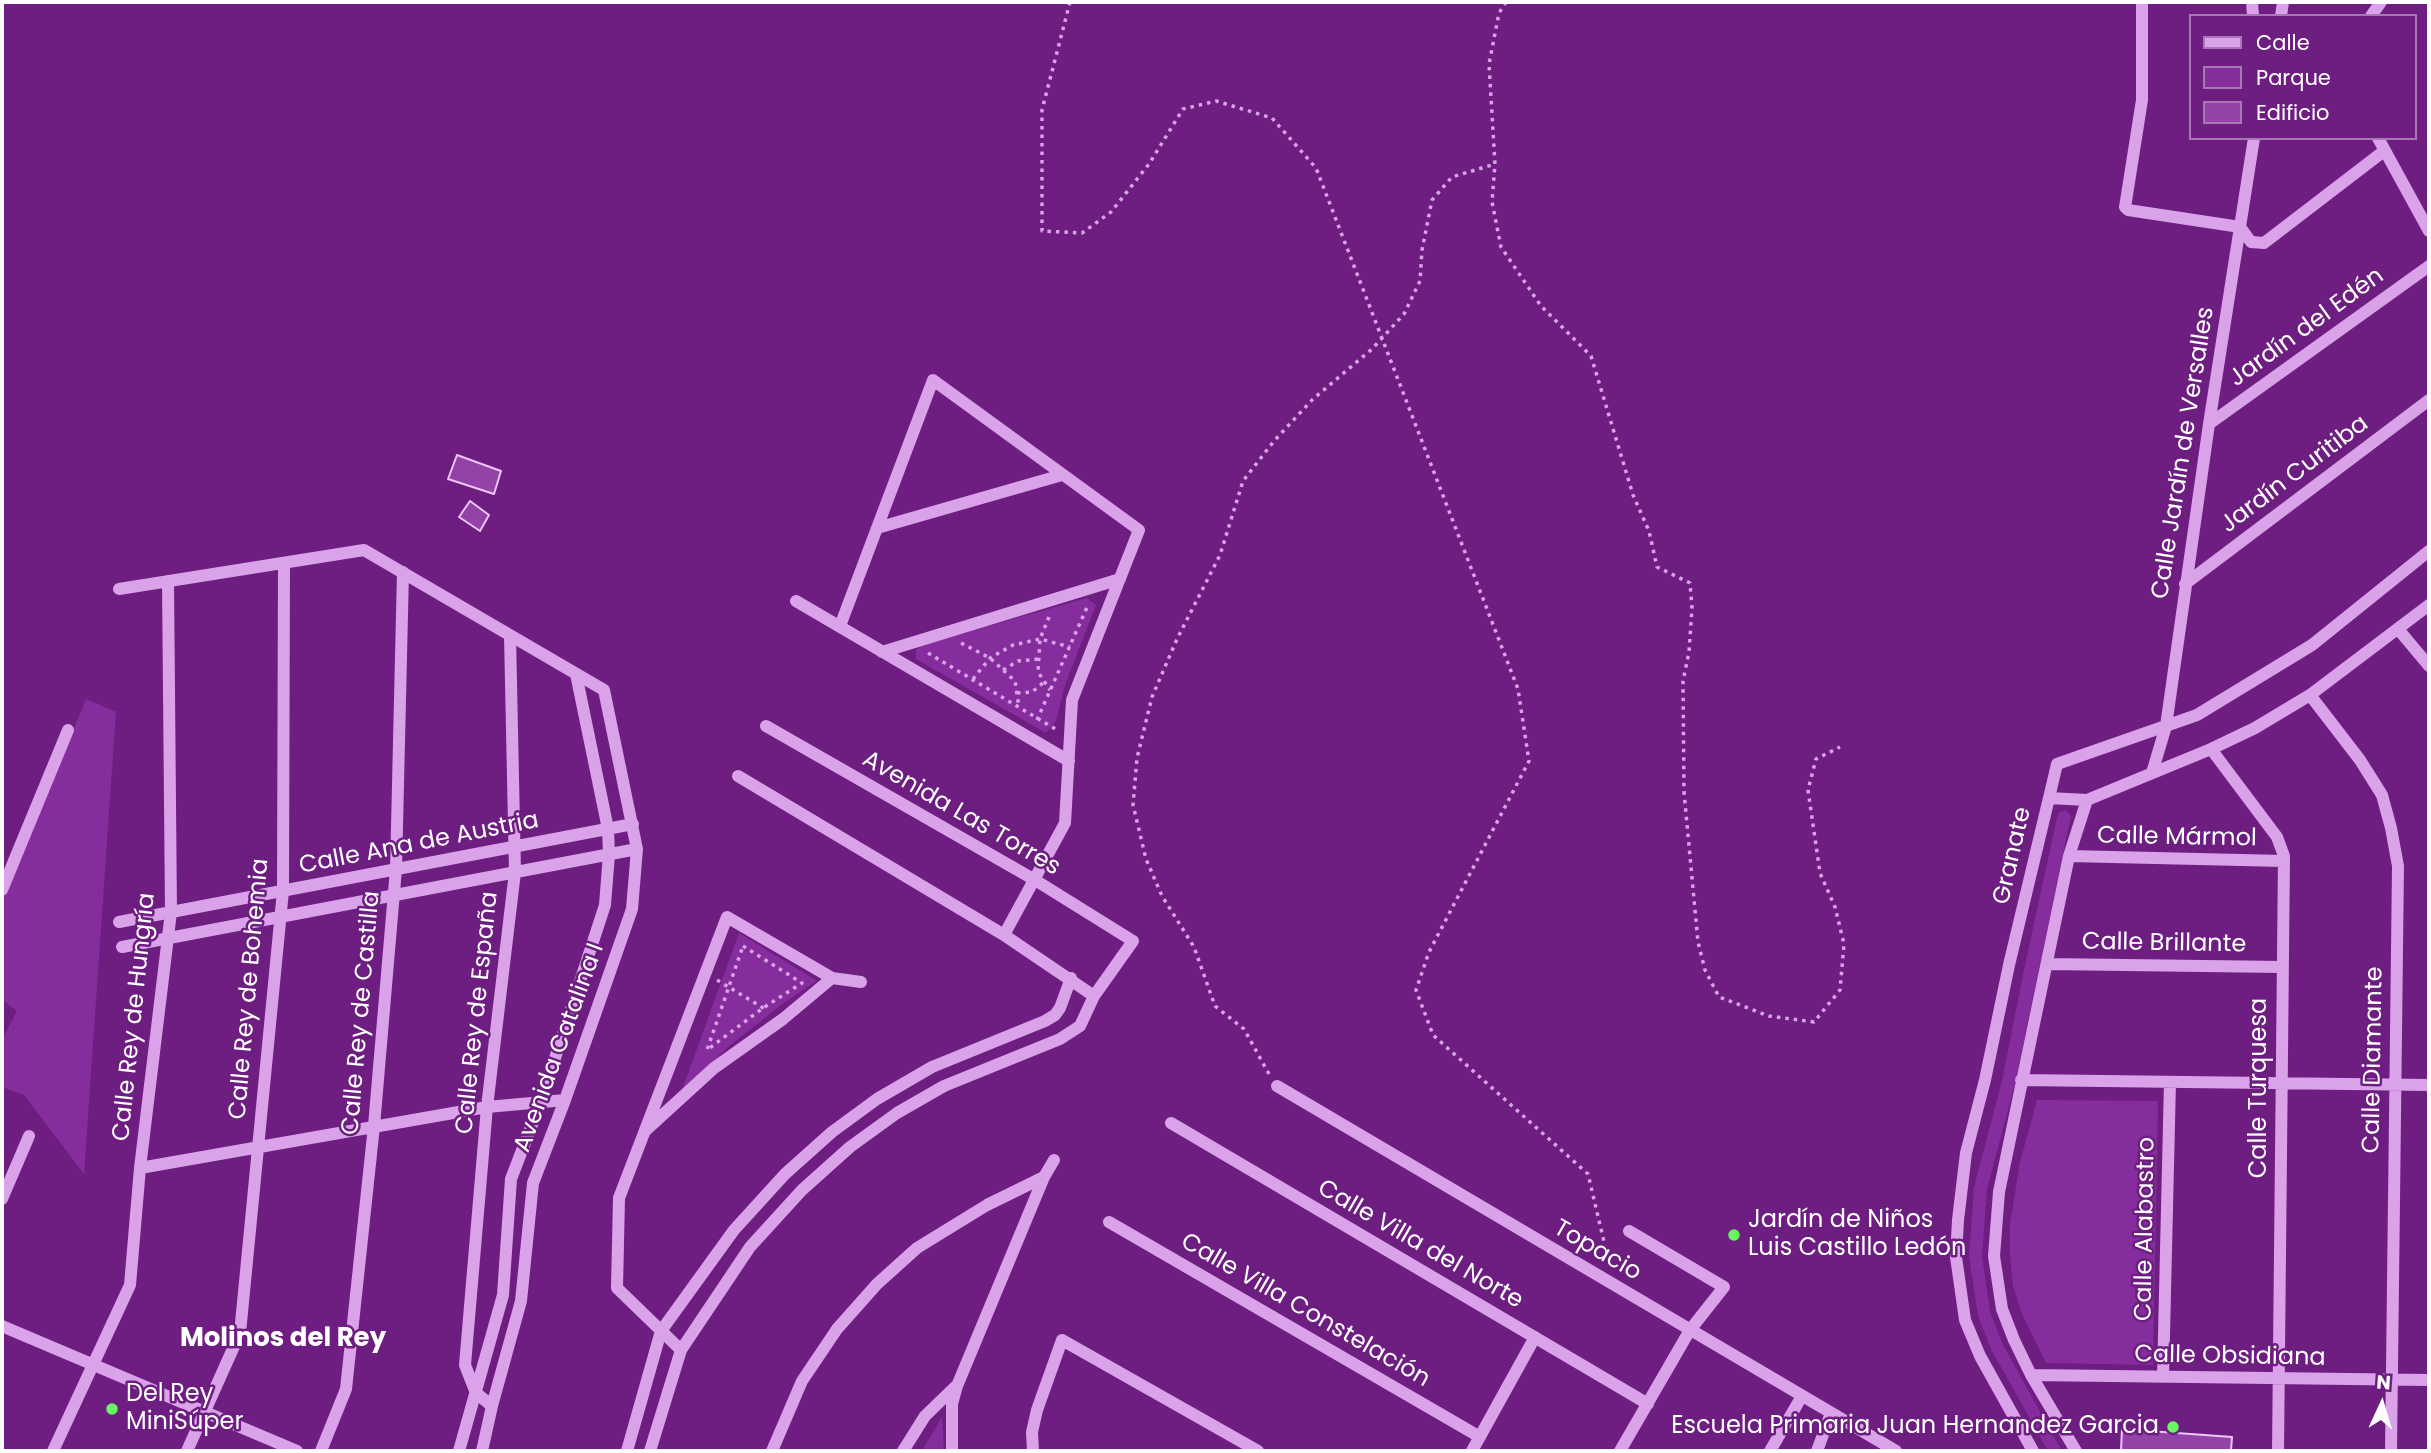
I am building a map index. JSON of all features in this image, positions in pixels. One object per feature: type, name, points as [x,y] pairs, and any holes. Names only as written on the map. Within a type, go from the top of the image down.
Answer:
[{"type":"street","points":[[2142,2],[2143,100],[2125,207],[2128,210],[2240,228],[2251,242],[2264,243],[2384,151]]},
{"type":"street","name":"Calle Jardín de Versalles","points":[[2152,773],[2166,726],[2185,584],[2254,140]]},
{"type":"street","points":[[2379,140],[2429,231]]},
{"type":"street","name":"Jardín del Edén","points":[[2209,425],[2429,266]]},
{"type":"street","points":[[840,626],[933,380],[1139,530],[1072,700],[1065,823],[1004,935]]},
{"type":"street","name":"Jardín Curitiba","points":[[2185,584],[2429,400]]},
{"type":"street","points":[[877,528],[1062,475]]},
{"type":"street","name":"Avenida Catalina I","points":[[119,589],[364,550],[604,690],[637,849],[632,909],[533,1183],[521,1301],[482,1451]]},
{"type":"street","points":[[2049,798],[2057,764],[2197,715],[2312,645],[2429,551]]},
{"type":"street","name":"Calle Rey de Bohemia","points":[[187,1451],[240,1334],[283,891],[284,563]]},
{"type":"street","name":"Calle Rey de Castilla","points":[[321,1451],[346,1389],[374,1126],[396,869],[402,572]]},
{"type":"street","points":[[882,652],[1120,579]]},
{"type":"street","name":"Calle Rey de Hungría","points":[[53,1451],[130,1285],[140,1168],[171,912],[168,581]]},
{"type":"street","points":[[796,601],[1069,761]]},
{"type":"street","points":[[2076,1451],[2031,1375],[2001,1309],[1994,1256],[1999,1192],[2021,1080],[2069,856],[2087,800],[2255,728],[2309,695],[2429,605]]},
{"type":"street","points":[[2399,629],[2429,666]]},
{"type":"street","name":"Calle Rey de España","points":[[476,1393],[465,1365],[487,1107],[514,872],[510,635]]},
{"type":"street","name":"Avenida Catalina I","points":[[459,1451],[503,1295],[511,1179],[541,1101],[605,905],[610,854],[608,829],[576,674]]},
{"type":"street","name":"Calle Diamante","points":[[2309,695],[2360,760],[2382,794],[2398,866],[2391,1451]]},
{"type":"street","name":"Avenida Las Torres","points":[[766,726],[1035,880],[1133,941],[1094,996]]},
{"type":"street","points":[[2,890],[68,730]]},
{"type":"street","name":"Calle Turquesa","points":[[2211,749],[2277,837],[2284,861],[2278,1451]]},
{"type":"street","points":[[650,1451],[681,1350],[750,1247],[802,1190],[859,1140],[897,1112],[944,1086],[1060,1039],[1080,1026],[1094,996],[1004,935],[738,776]]},
{"type":"street","name":"Granate","points":[[2033,1451],[1980,1356],[1965,1320],[1956,1257],[1958,1220],[1966,1153],[2049,798],[2087,800]]},
{"type":"street","name":"Calle Ana de Austria","points":[[119,922],[633,824]]},
{"type":"street","name":"Calle Ana de Austria","points":[[122,947],[637,849]]},
{"type":"street","name":"Calle Mármol","points":[[2069,856],[2284,861]]},
{"type":"street","points":[[681,1350],[617,1288],[619,1198],[727,917],[832,978],[860,982]]},
{"type":"street","name":"Calle Brillante","points":[[2047,964],[2281,967]]},
{"type":"street","points":[[645,1132],[714,1068],[783,1019],[832,978]]},
{"type":"street","points":[[627,1451],[661,1331],[734,1230],[785,1174],[832,1132],[877,1099],[932,1067],[1045,1021],[1060,1007],[1071,978]]},
{"type":"street","points":[[932,1067],[944,1086]]},
{"type":"street","points":[[2021,1080],[2429,1085]]},
{"type":"street","name":"Calle Alabastro","points":[[2163,1377],[2170,1082]]},
{"type":"street","name":"Topacio","points":[[1277,1086],[1896,1451]]},
{"type":"street","points":[[140,1168],[487,1107],[565,1100]]},
{"type":"street","name":"Calle Villa del Norte","points":[[1171,1123],[1648,1404]]},
{"type":"street","points":[[2,1199],[29,1136]]},
{"type":"street","points":[[952,1451],[952,1404],[957,1385],[1044,1177],[1054,1160]]},
{"type":"street","points":[[785,1174],[802,1190]]},
{"type":"street","points":[[772,1451],[802,1381],[836,1329],[877,1284],[917,1248],[987,1205],[1044,1177]]},
{"type":"street","name":"Calle Villa Constelación","points":[[1109,1222],[1480,1437]]},
{"type":"street","points":[[1620,1451],[1690,1330],[1724,1287],[1629,1231]]},
{"type":"street","points":[[2,1326],[297,1451]]},
{"type":"street","points":[[1472,1451],[1535,1337]]},
{"type":"street","points":[[1033,1451],[1032,1432],[1037,1410],[1062,1340],[1258,1451]]},
{"type":"street","name":"Calle Obsidiana","points":[[2031,1375],[2429,1380]]},
{"type":"street","points":[[903,1451],[925,1416],[957,1385]]},
{"type":"street","points":[[476,1393],[492,1406]]},
{"type":"street","points":[[1770,1451],[1802,1396]]},
{"type":"street","points":[[1817,1451],[1831,1413]]},
{"type":"path","points":[[1070,2],[1042,110],[1042,231],[1082,233],[1111,212],[1149,164],[1183,109],[1216,101],[1272,118],[1316,168],[1518,689],[1529,761],[1429,952],[1416,990],[1433,1035],[1588,1174],[1614,1285]]},
{"type":"path","points":[[1506,2],[1499,13],[1489,64],[1495,164],[1492,202],[1501,247],[1541,306],[1591,356],[1633,495],[1648,531],[1657,568],[1690,583],[1690,641],[1683,681],[1684,792],[1698,942],[1705,970],[1719,997],[1769,1016],[1814,1022],[1840,990],[1844,944],[1835,907],[1820,873],[1808,790],[1816,759],[1840,747]]},
{"type":"path","points":[[1277,1086],[1244,1029],[1214,1006],[1194,947],[1175,921],[1156,884],[1146,859],[1133,805],[1137,758],[1152,697],[1177,639],[1220,555],[1244,481],[1274,441],[1313,399],[1373,349],[1404,314],[1420,281],[1422,250],[1432,200],[1452,177],[1495,164]]},
{"type":"path","points":[[1029,737],[1097,586]]},
{"type":"path","points":[[1050,615],[1040,639],[1038,672],[1050,691]]},
{"type":"path","points":[[958,696],[990,658],[1013,645],[1040,639],[1091,652]]},
{"type":"path","points":[[959,642],[990,658],[1015,681],[1019,707]]},
{"type":"path","points":[[912,643],[1070,738]]},
{"type":"path","points":[[1003,670],[1018,661],[1039,659]]},
{"type":"path","points":[[1017,693],[1032,692],[1044,682]]},
{"type":"path","points":[[743,947],[802,983],[707,1050],[729,987],[743,947]]},
{"type":"path","points":[[706,974],[783,1019]]},
{"type":"green space","points":[[1087,598],[1096,605],[1065,685],[1056,721],[1046,733],[916,659],[916,650],[922,645]]},
{"type":"green space","points":[[86,699],[116,712],[84,1174],[24,1095],[2,1087],[2,1040],[17,1011],[2,1000],[2,903]]},
{"type":"green space","points":[[2066,810],[2071,816],[2015,1084],[1987,1189],[1982,1256],[1990,1312],[2003,1345],[2062,1451],[2048,1451],[1992,1351],[1978,1316],[1969,1256],[1974,1187],[2002,1081],[2058,813]]},
{"type":"green space","points":[[739,933],[817,981],[785,1002],[728,1047],[682,1090]]},
{"type":"green space","points":[[2037,1100],[2158,1101],[2153,1365],[2046,1363],[2022,1314],[2013,1286],[2010,1224],[2020,1162]]},
{"type":"green space","points":[[942,1417],[944,1451],[922,1451]]},
{"type":"building","points":[[457,455],[501,471],[494,494],[448,479]]},
{"type":"building","points":[[470,501],[489,515],[480,531],[459,517]]},
{"type":"building","points":[[2122,1429],[2232,1437],[2231,1451],[2121,1451]]},
{"type":"place","name":"Jardín de Niños Luis Castillo Ledón","points":[[1734,1235]]},
{"type":"place","name":"Del Rey MiniSúper","points":[[112,1409]]},
{"type":"place","name":"Escuela Primaria Juan Hernandez Garcia","points":[[2173,1427]]},
{"type":"district","name":"Molinos del Rey","points":[[283,1339]]}]
